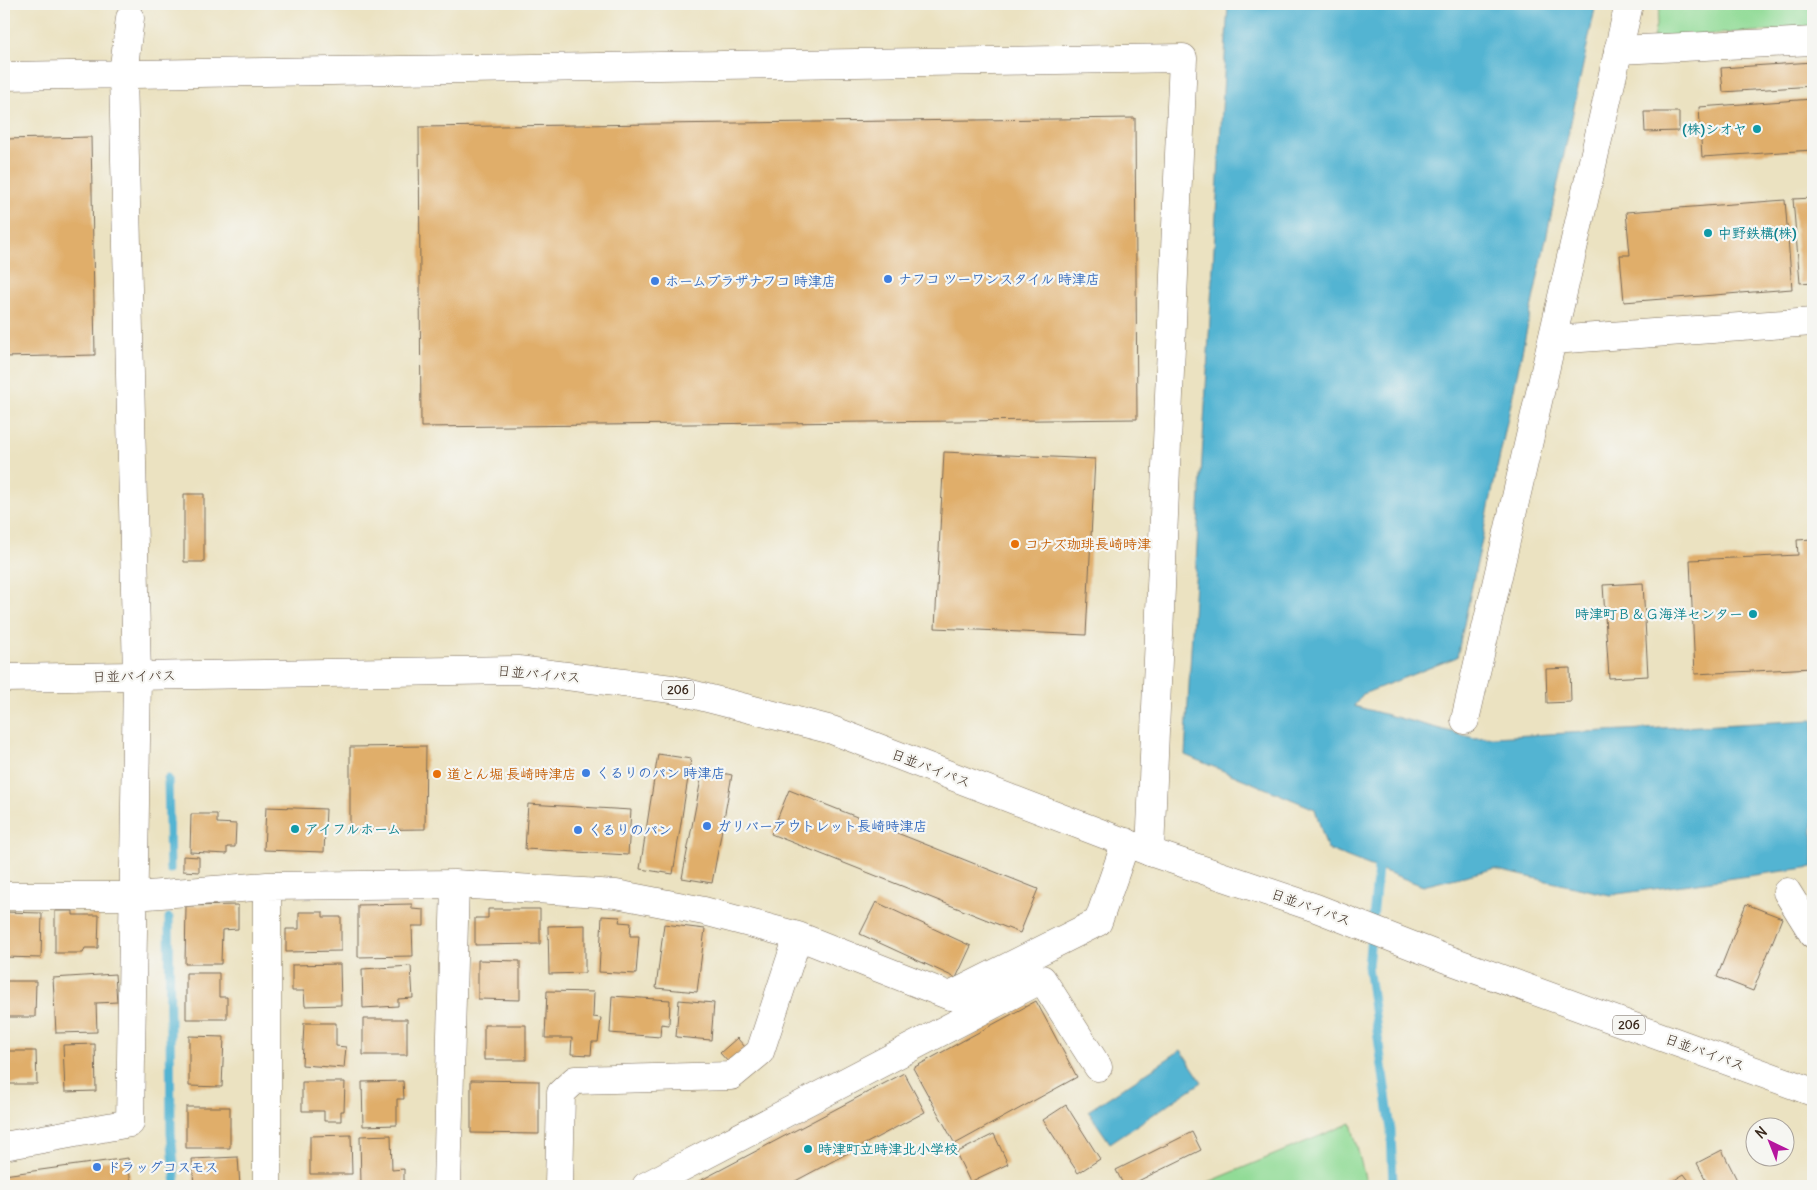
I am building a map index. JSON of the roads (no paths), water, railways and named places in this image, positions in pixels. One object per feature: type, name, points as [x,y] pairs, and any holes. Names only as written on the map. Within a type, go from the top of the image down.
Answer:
[{"type":"main road","points":[[1465,720],[1629,4]]},
{"type":"main road","points":[[4,1146],[130,1123],[137,676],[123,74],[130,18]]},
{"type":"main road","points":[[1618,50],[1813,41]]},
{"type":"main road","points":[[4,76],[1183,58],[1138,847],[1098,922],[950,996],[798,936],[704,911],[616,894],[455,884],[267,886],[134,896],[4,896]]},
{"type":"main road","points":[[1552,340],[1813,322]]},
{"type":"main road","name":"日並バイパス","points":[[4,678],[518,670],[672,689],[832,730],[1138,847],[1316,908],[1444,958],[1813,1092]]},
{"type":"main road","points":[[447,1186],[455,884]]},
{"type":"main road","points":[[267,886],[267,1186]]},
{"type":"main road","points":[[1787,892],[1813,934]]},
{"type":"main road","points":[[559,1186],[561,1093],[575,1080],[730,1076],[760,1052],[798,936]]},
{"type":"main road","points":[[646,1186],[1042,979],[1098,1067]]},
{"type":"water","points":[[1228,4],[1596,4],[1457,657],[1363,694],[1354,706],[1474,738],[1813,720],[1813,867],[1610,895],[1493,869],[1423,886],[1327,849],[1315,809],[1185,755]]},
{"type":"water","points":[[1181,1050],[1202,1082],[1110,1143],[1088,1111]]},
{"type":"waterway","points":[[168,779],[170,869]]},
{"type":"waterway","points":[[1379,859],[1368,966],[1391,1130],[1393,1186]]},
{"type":"waterway","points":[[169,918],[171,1133],[176,1186]]},
{"type":"place","name":"(株)シオヤ","points":[[1757,129]]},
{"type":"place","name":"中野鉄構(株)","points":[[1708,233]]},
{"type":"place","name":"ナフコ ツーワンスタイル 時津店","points":[[888,279]]},
{"type":"place","name":"ホームプラザナフコ 時津店","points":[[655,281]]},
{"type":"place","name":"コナズ珈琲長崎時津","points":[[1015,544]]},
{"type":"place","name":"時津町Ｂ＆Ｇ海洋センター","points":[[1753,614]]},
{"type":"place","name":"くるりのパン 時津店","points":[[586,773]]},
{"type":"place","name":"道とん堀 長崎時津店","points":[[437,774]]},
{"type":"place","name":"ガリバーアウトレット長崎時津店","points":[[707,826]]},
{"type":"place","name":"アイフルホーム","points":[[295,829]]},
{"type":"place","name":"くるりのパン","points":[[578,830]]},
{"type":"place","name":"時津町立時津北小学校","points":[[808,1149]]},
{"type":"place","name":"ドラッグコスモス","points":[[97,1167]]}]
